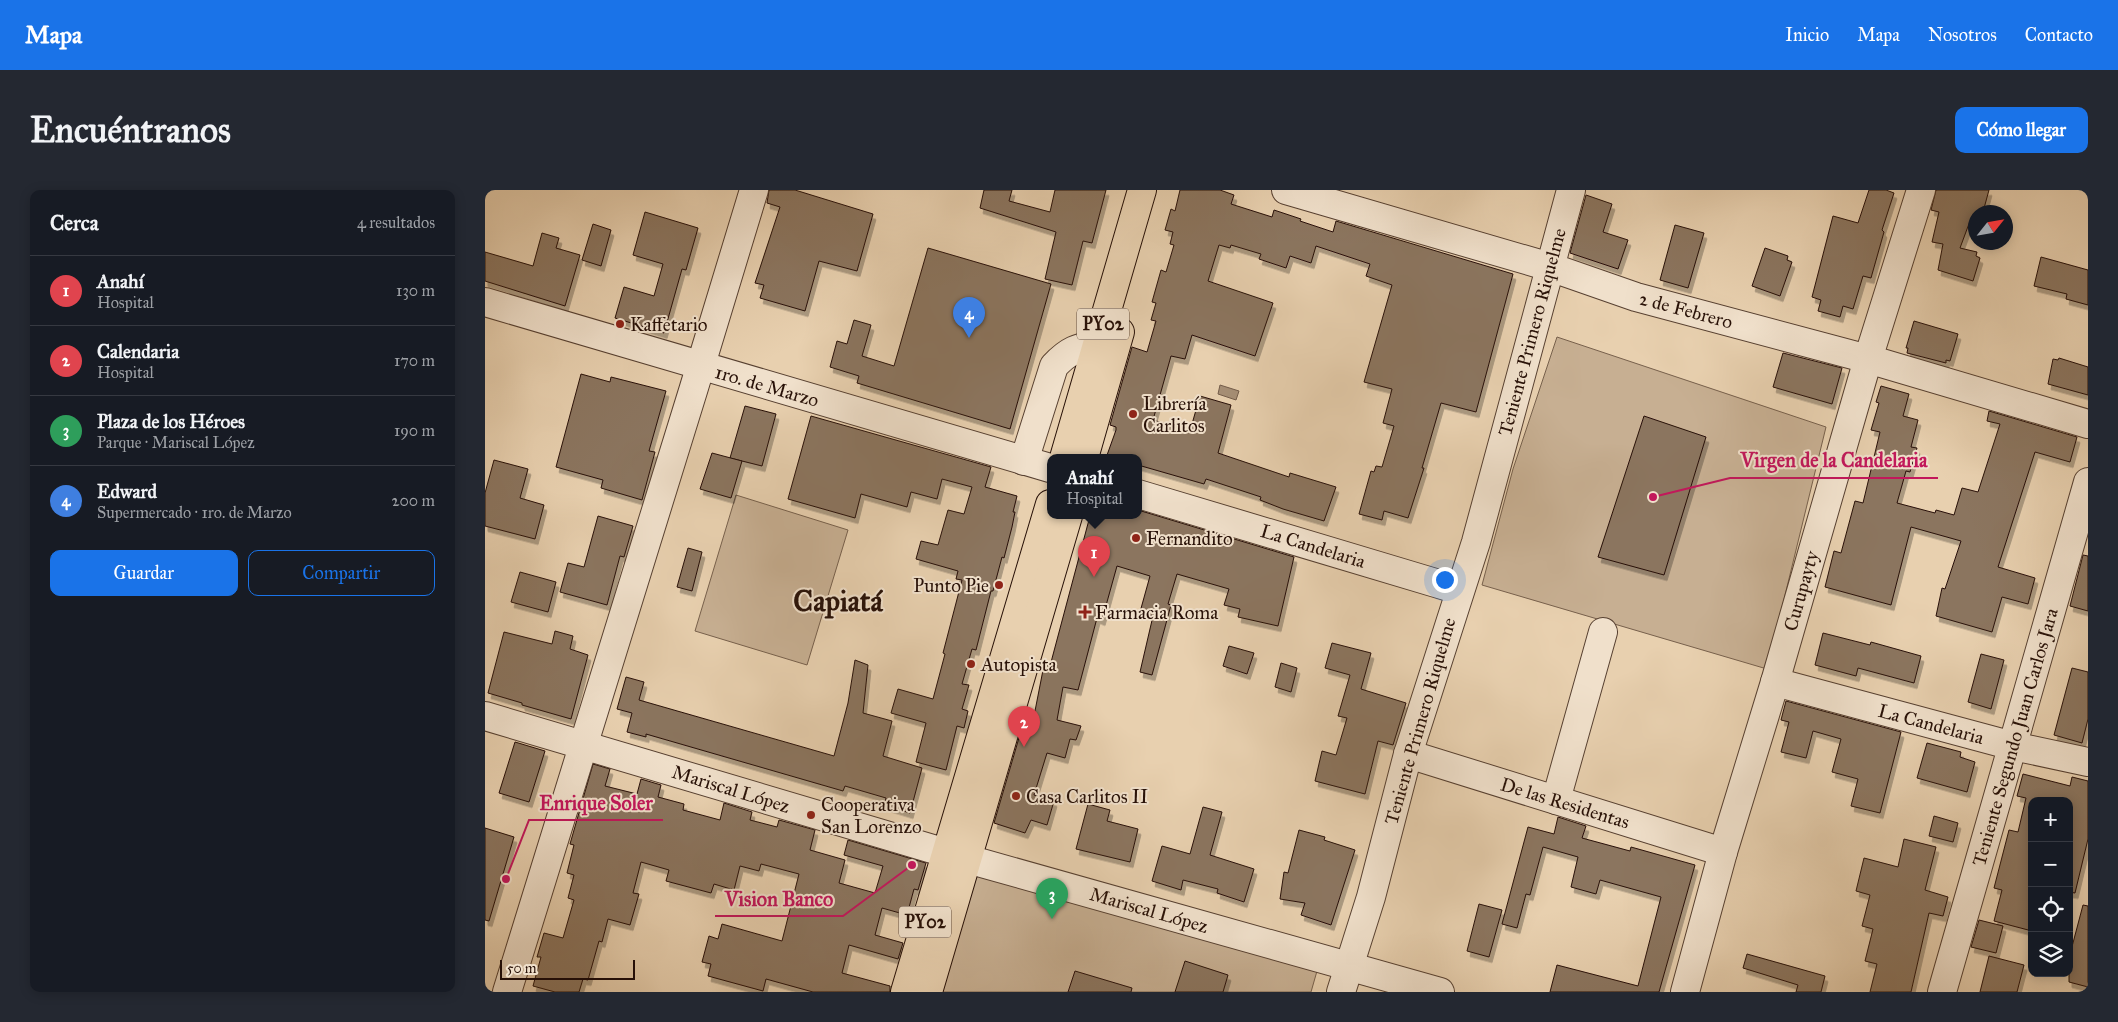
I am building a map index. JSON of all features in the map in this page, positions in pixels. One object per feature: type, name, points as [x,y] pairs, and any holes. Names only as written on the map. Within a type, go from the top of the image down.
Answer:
[{"type":"highway","name":"PY02","points":[[1065,454],[1142,190]]},
{"type":"highway","name":"PY02","points":[[1085,454],[1161,190]]},
{"type":"highway","name":"PY02","points":[[928,992],[956,856],[1047,515]]},
{"type":"highway","name":"PY02","points":[[905,992],[956,856],[1067,519]]},
{"type":"street","points":[[507,992],[754,190]]},
{"type":"street","name":"2 de Febrero","points":[[1286,190],[1550,267],[1636,297],[1868,359],[2088,424]]},
{"type":"street","name":"Teniente Primero Riquelme","points":[[1341,992],[1371,897],[1408,754],[1459,590],[1476,542],[1571,190]]},
{"type":"street","name":"Curupayty","points":[[1685,992],[1723,852],[1775,682],[1868,359],[1921,190]]},
{"type":"street","name":"1ro. de Marzo","points":[[485,302],[1047,467]]},
{"type":"street","points":[[1024,461],[1054,366],[1065,354],[1076,348],[1097,344]]},
{"type":"street","name":"Teniente Segundo Juan Carlos Jara","points":[[1942,992],[2088,482]]},
{"type":"street","name":"La Candelaria","points":[[1142,495],[1459,590]]},
{"type":"street","points":[[1556,800],[1603,632]]},
{"type":"street","name":"La Candelaria","points":[[1775,682],[2013,746],[2088,762]]},
{"type":"street","name":"Mariscal López","points":[[485,716],[956,856],[1439,992]]},
{"type":"street","name":"De las Residentas","points":[[1408,754],[1723,852]]},
{"type":"shaded area","points":[[1557,337],[1826,427],[1767,669],[1482,585],[1513,469]]},
{"type":"shaded area","points":[[1220,385],[1239,391],[1236,400],[1218,394]]},
{"type":"shaded area","points":[[736,495],[848,530],[807,665],[695,631]]},
{"type":"shaded area","points":[[973,867],[1317,971],[1311,992],[940,992]]},
{"type":"building","points":[[769,190],[795,190],[873,214],[857,271],[819,261],[805,311],[760,298],[764,285],[755,283],[780,207],[767,203]]},
{"type":"building","points":[[984,190],[1012,190],[1009,201],[1050,212],[1055,190],[1106,190],[1092,243],[1083,241],[1072,285],[1045,279],[1056,232],[980,208]]},
{"type":"building","points":[[1180,190],[1220,190],[1234,195],[1231,204],[1272,217],[1274,210],[1333,232],[1336,221],[1513,274],[1476,412],[1441,403],[1422,468],[1424,468],[1408,518],[1384,511],[1382,520],[1359,514],[1371,471],[1374,472],[1376,466],[1382,467],[1394,426],[1383,423],[1392,389],[1364,382],[1392,285],[1366,276],[1370,264],[1316,246],[1311,263],[1290,256],[1286,268],[1259,259],[1261,254],[1231,245],[1230,248],[1219,245],[1208,281],[1273,303],[1255,356],[1192,335],[1185,359],[1171,356],[1153,420],[1190,431],[1200,396],[1231,405],[1218,453],[1289,477],[1290,473],[1336,487],[1324,521],[1283,509],[1260,500],[1261,497],[1206,479],[1204,484],[1142,466],[1142,454],[1107,454],[1116,430],[1116,427],[1110,425],[1132,347],[1147,352],[1156,321],[1151,320],[1156,303],[1152,302],[1161,270],[1166,272],[1174,245],[1170,244],[1173,232],[1165,230],[1171,209],[1175,211]]},
{"type":"building","points":[[1869,190],[1886,190],[1894,193],[1882,230],[1884,232],[1871,278],[1863,276],[1853,309],[1843,306],[1840,317],[1818,311],[1821,300],[1812,297],[1833,216],[1858,223]]},
{"type":"building","points":[[1936,190],[1989,190],[1985,205],[1968,205],[1968,226],[1960,248],[1977,252],[1976,256],[1980,258],[1973,281],[1938,270],[1943,244],[1932,242],[1939,212],[1931,210]]},
{"type":"building","points":[[1586,195],[1612,204],[1603,232],[1628,240],[1618,269],[1570,253]]},
{"type":"building","points":[[645,212],[698,228],[686,270],[682,269],[664,333],[615,318],[624,287],[654,296],[663,264],[633,255]]},
{"type":"building","points":[[593,224],[611,230],[601,266],[582,260]]},
{"type":"building","points":[[1675,225],[1704,233],[1688,288],[1660,280]]},
{"type":"building","points":[[542,233],[559,238],[556,248],[580,255],[565,306],[485,281],[485,252],[533,266]]},
{"type":"building","points":[[928,248],[1051,284],[1010,429],[857,383],[859,376],[830,367],[837,341],[847,344],[854,320],[871,325],[862,356],[894,366]]},
{"type":"building","points":[[1765,248],[1788,256],[1787,260],[1792,262],[1780,296],[1752,286]]},
{"type":"building","points":[[2041,257],[2088,270],[2088,305],[2066,299],[2067,294],[2034,286]]},
{"type":"building","points":[[1914,321],[1958,334],[1950,361],[1946,360],[1946,363],[1907,353],[1908,348],[1906,348]]},
{"type":"building","points":[[1783,353],[1842,368],[1832,404],[1773,387]]},
{"type":"building","points":[[2059,358],[2088,367],[2088,395],[2048,384],[2053,359],[2058,360]]},
{"type":"building","points":[[581,374],[610,382],[611,377],[666,391],[649,451],[655,452],[642,500],[601,488],[603,480],[556,467]]},
{"type":"building","points":[[1881,386],[1909,394],[1903,416],[1918,420],[1911,447],[1917,448],[1910,472],[1906,471],[1897,503],[1935,513],[1936,510],[1954,515],[1962,488],[1978,492],[2000,424],[1987,421],[1989,411],[2077,437],[2070,462],[2035,452],[1998,567],[2035,578],[2028,604],[2002,597],[1992,632],[1936,616],[1942,588],[1945,589],[1961,541],[1911,527],[1891,605],[1825,587],[1834,551],[1841,553],[1855,501],[1863,503],[1880,432],[1871,430],[1879,403],[1876,402]]},
{"type":"building","points":[[745,406],[776,414],[762,466],[730,458]]},
{"type":"building","points":[[811,416],[991,467],[985,487],[1017,496],[1004,558],[1002,557],[993,591],[991,591],[976,650],[972,649],[962,684],[969,685],[962,709],[968,711],[964,728],[957,726],[946,770],[916,762],[926,723],[891,713],[898,689],[933,699],[962,580],[956,579],[958,571],[916,559],[921,541],[938,545],[948,510],[964,514],[972,487],[942,479],[937,499],[911,492],[907,507],[861,494],[855,518],[788,499]]},
{"type":"building","points":[[1644,416],[1706,437],[1664,575],[1598,557]]},
{"type":"building","points":[[712,453],[742,461],[731,498],[700,489]]},
{"type":"building","points":[[494,460],[528,469],[520,498],[544,505],[535,539],[485,526],[485,493]]},
{"type":"building","points":[[1142,511],[1294,557],[1278,626],[1238,617],[1240,609],[1224,605],[1229,589],[1177,574],[1168,604],[1171,605],[1152,675],[1140,672],[1153,616],[1140,612],[1150,576],[1117,566],[1102,620],[1097,618],[1078,690],[1063,687],[1057,720],[1081,726],[1076,740],[1070,739],[1065,758],[1047,753],[1034,795],[1054,801],[1047,825],[1031,820],[1025,833],[994,823],[1026,714],[1034,716],[1044,665],[1050,666],[1089,519],[1142,519]]},
{"type":"building","points":[[598,516],[633,526],[624,557],[620,556],[607,605],[560,592],[568,563],[584,567]]},
{"type":"building","points":[[688,548],[702,552],[692,591],[677,587]]},
{"type":"building","points":[[2083,555],[2088,556],[2088,611],[2070,606]]},
{"type":"building","points":[[520,572],[556,582],[548,612],[511,602]]},
{"type":"building","points":[[555,631],[573,636],[570,649],[588,655],[571,719],[488,693],[504,632],[552,644]]},
{"type":"building","points":[[1823,633],[1870,645],[1871,642],[1921,656],[1914,683],[1858,668],[1856,676],[1815,665]]},
{"type":"building","points":[[1332,643],[1371,653],[1361,689],[1406,703],[1393,745],[1378,741],[1365,794],[1315,781],[1322,751],[1336,755],[1347,718],[1338,716],[1350,675],[1325,668]]},
{"type":"building","points":[[1229,646],[1254,653],[1247,674],[1223,666]]},
{"type":"building","points":[[1981,654],[2004,660],[1991,709],[1968,702]]},
{"type":"building","points":[[855,660],[868,665],[863,713],[892,721],[883,756],[922,768],[910,813],[884,805],[886,798],[845,786],[843,791],[646,734],[646,737],[627,732],[632,713],[617,709],[626,677],[644,682],[639,700],[834,756],[848,703]]},
{"type":"building","points":[[1281,663],[1297,668],[1291,692],[1275,687]]},
{"type":"building","points":[[2072,668],[2088,672],[2088,719],[2082,743],[2054,735]]},
{"type":"building","points":[[1786,701],[1901,732],[1880,813],[1851,806],[1858,779],[1832,772],[1841,739],[1813,731],[1806,758],[1781,752],[1789,722],[1781,720]]},
{"type":"building","points":[[515,742],[545,751],[529,802],[499,793]]},
{"type":"building","points":[[1927,743],[1961,752],[1960,757],[1975,762],[1967,792],[1917,778]]},
{"type":"building","points":[[593,764],[610,769],[605,786],[637,794],[641,779],[661,785],[658,797],[684,804],[683,810],[720,820],[724,803],[752,812],[750,820],[777,827],[779,820],[815,830],[810,850],[845,860],[839,883],[875,893],[883,866],[844,855],[848,840],[926,863],[918,890],[914,889],[907,915],[882,908],[875,935],[903,943],[898,959],[849,945],[842,973],[890,986],[890,992],[813,992],[766,979],[763,991],[708,976],[711,964],[702,962],[709,936],[718,939],[722,924],[782,941],[799,874],[761,864],[759,871],[740,866],[734,890],[714,884],[711,893],[666,881],[669,870],[641,862],[633,893],[639,894],[630,925],[608,919],[602,942],[599,941],[588,980],[583,979],[579,992],[555,992],[533,986],[541,957],[537,957],[544,933],[563,938],[574,900],[568,898],[574,875],[567,873],[574,845],[570,844]]},
{"type":"building","points":[[2023,774],[2070,786],[2072,777],[2088,781],[2088,839],[2075,893],[2073,893],[2073,797],[2028,797],[2028,930],[1994,921],[2002,890],[1994,888],[2009,830],[2018,832],[2026,798],[2017,796]]},
{"type":"building","points":[[1088,804],[1110,810],[1107,821],[1138,829],[1130,862],[1076,849]]},
{"type":"building","points":[[1203,807],[1222,812],[1210,855],[1254,869],[1244,902],[1217,893],[1218,889],[1183,880],[1181,890],[1152,881],[1162,846],[1190,854]]},
{"type":"building","points":[[1934,816],[1958,823],[1953,842],[1929,836]]},
{"type":"building","points":[[1558,817],[1586,826],[1582,838],[1630,851],[1631,847],[1695,865],[1659,992],[1550,992],[1557,965],[1638,986],[1661,897],[1600,880],[1596,894],[1571,887],[1578,857],[1543,847],[1530,895],[1526,894],[1517,928],[1502,924],[1528,827],[1554,834]]},
{"type":"building","points":[[485,828],[514,837],[489,921],[485,920]]},
{"type":"building","points":[[1299,830],[1325,837],[1324,840],[1355,850],[1331,925],[1301,915],[1305,903],[1280,899],[1284,872],[1288,873]]},
{"type":"building","points":[[1904,839],[1936,847],[1925,890],[1948,897],[1943,916],[1929,913],[1911,992],[1870,992],[1877,964],[1865,961],[1873,929],[1862,926],[1870,895],[1856,891],[1864,858],[1898,867]]},
{"type":"building","points":[[1479,904],[1502,910],[1489,957],[1467,951]]},
{"type":"building","points":[[2083,905],[2088,906],[2088,987],[2069,982],[2069,977],[2073,977],[2073,943]]},
{"type":"building","points":[[1979,920],[2003,926],[1996,953],[1971,947]]},
{"type":"building","points":[[1747,954],[1825,976],[1821,992],[1796,992],[1798,985],[1743,968]]},
{"type":"building","points":[[1989,956],[2024,965],[2017,992],[1980,992]]},
{"type":"building","points":[[1185,961],[1228,975],[1223,992],[1175,992]]},
{"type":"building","points":[[1075,971],[1132,988],[1131,992],[1068,992]]},
{"type":"place","name":"Kaffetario","points":[[620,324]]},
{"type":"place","name":"Edward","points":[[969,338]]},
{"type":"place","name":"Librería Carlitos","points":[[1133,414]]},
{"type":"place","name":"Virgen de la Candelaria","points":[[1653,497]]},
{"type":"place","name":"Fernandito","points":[[1136,538]]},
{"type":"place","name":"Anahí","points":[[1094,577]]},
{"type":"place","name":"Punto Pie","points":[[999,585]]},
{"type":"place","name":"Farmacia Roma","points":[[1085,612]]},
{"type":"place","name":"Autopista","points":[[971,664]]},
{"type":"place","name":"Calendaria","points":[[1024,747]]},
{"type":"place","name":"Casa Carlitos II","points":[[1016,796]]},
{"type":"place","name":"Cooperativa San Lorenzo","points":[[811,815]]},
{"type":"place","name":"Vision Banco","points":[[912,865]]},
{"type":"place","name":"Enrique Soler","points":[[506,879]]},
{"type":"place","name":"Plaza de los Héroes","points":[[1052,919]]},
{"type":"district","name":"Capiatá","points":[[838,601]]}]
